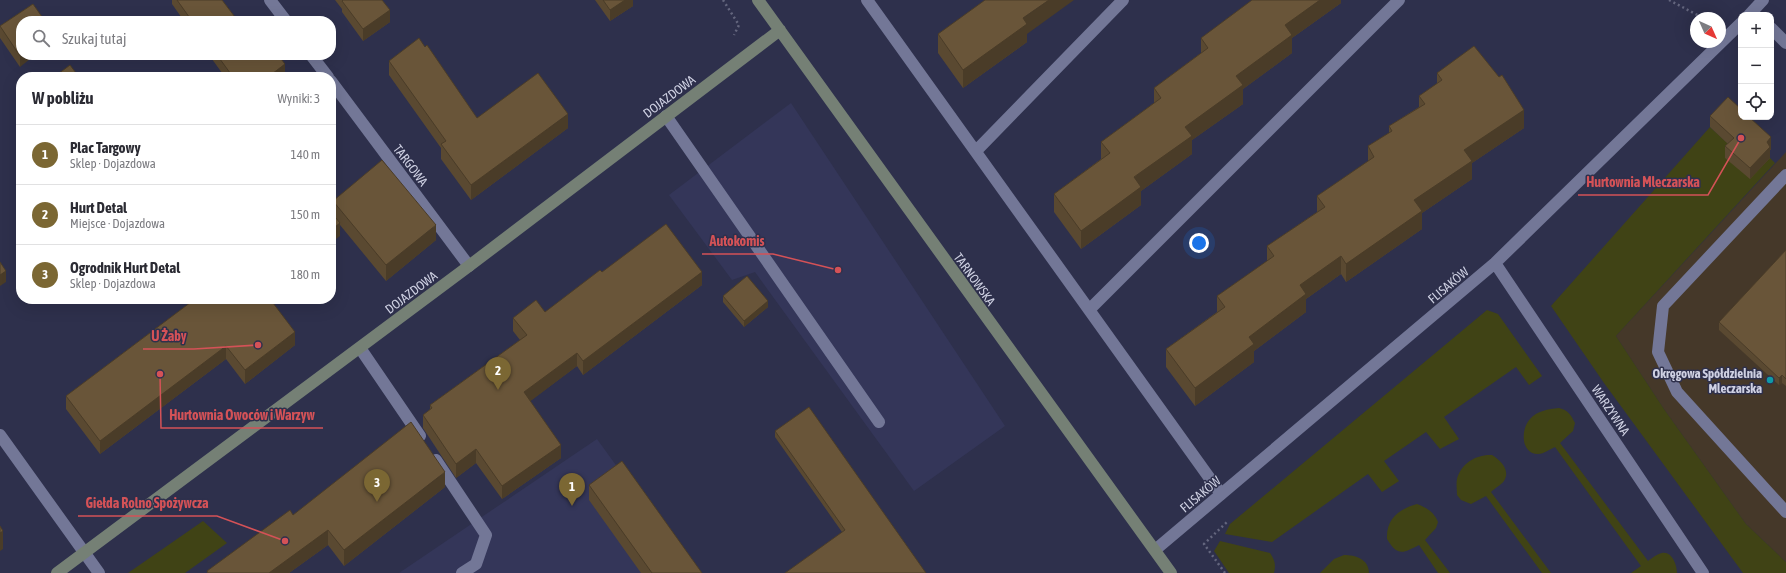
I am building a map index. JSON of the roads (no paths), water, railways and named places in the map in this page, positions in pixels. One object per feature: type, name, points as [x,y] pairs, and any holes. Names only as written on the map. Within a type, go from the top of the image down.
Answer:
[{"type":"street","points":[[270,0],[282,16]]},
{"type":"street","name":"TARNOWSKA","points":[[758,0],[1155,550],[1167,572]]},
{"type":"street","points":[[867,0],[1222,494]]},
{"type":"street","points":[[976,151],[1123,0]]},
{"type":"street","points":[[1089,310],[1399,0]]},
{"type":"street","points":[[1754,12],[1763,0]]},
{"type":"street","name":"FLISAKÓW","points":[[1155,550],[1496,263],[1738,26]]},
{"type":"street","name":"DOJAZDOWA","points":[[57,573],[360,348],[780,30]]},
{"type":"street","points":[[1774,31],[1786,42]]},
{"type":"street","points":[[315,60],[324,72]]},
{"type":"street","name":"TARGOWA","points":[[336,88],[469,266]]},
{"type":"street","points":[[666,116],[879,422]]},
{"type":"street","points":[[1786,175],[1663,306],[1658,352],[1677,392],[1786,512]]},
{"type":"street","name":"WARZYWNA","points":[[1496,263],[1703,573]]},
{"type":"street","points":[[360,348],[486,535],[476,564],[462,573]]},
{"type":"street","points":[[0,435],[99,573]]},
{"type":"place","name":"Hurtownia Mleczarska","points":[[1741,138]]},
{"type":"place","name":"Autokomis","points":[[838,270]]},
{"type":"place","name":"U Żaby","points":[[258,345]]},
{"type":"place","name":"Hurtownia Owoców i Warzyw","points":[[160,374]]},
{"type":"place","name":"Okręgowa Spółdzielnia Mleczarska","points":[[1770,380]]},
{"type":"place","name":"Hurt Detal","points":[[498,390]]},
{"type":"place","name":"Ogrodnik Hurt Detal","points":[[377,502]]},
{"type":"place","name":"Plac Targowy","points":[[572,506]]},
{"type":"place","name":"Giełda Rolno Spożywcza","points":[[285,541]]}]
